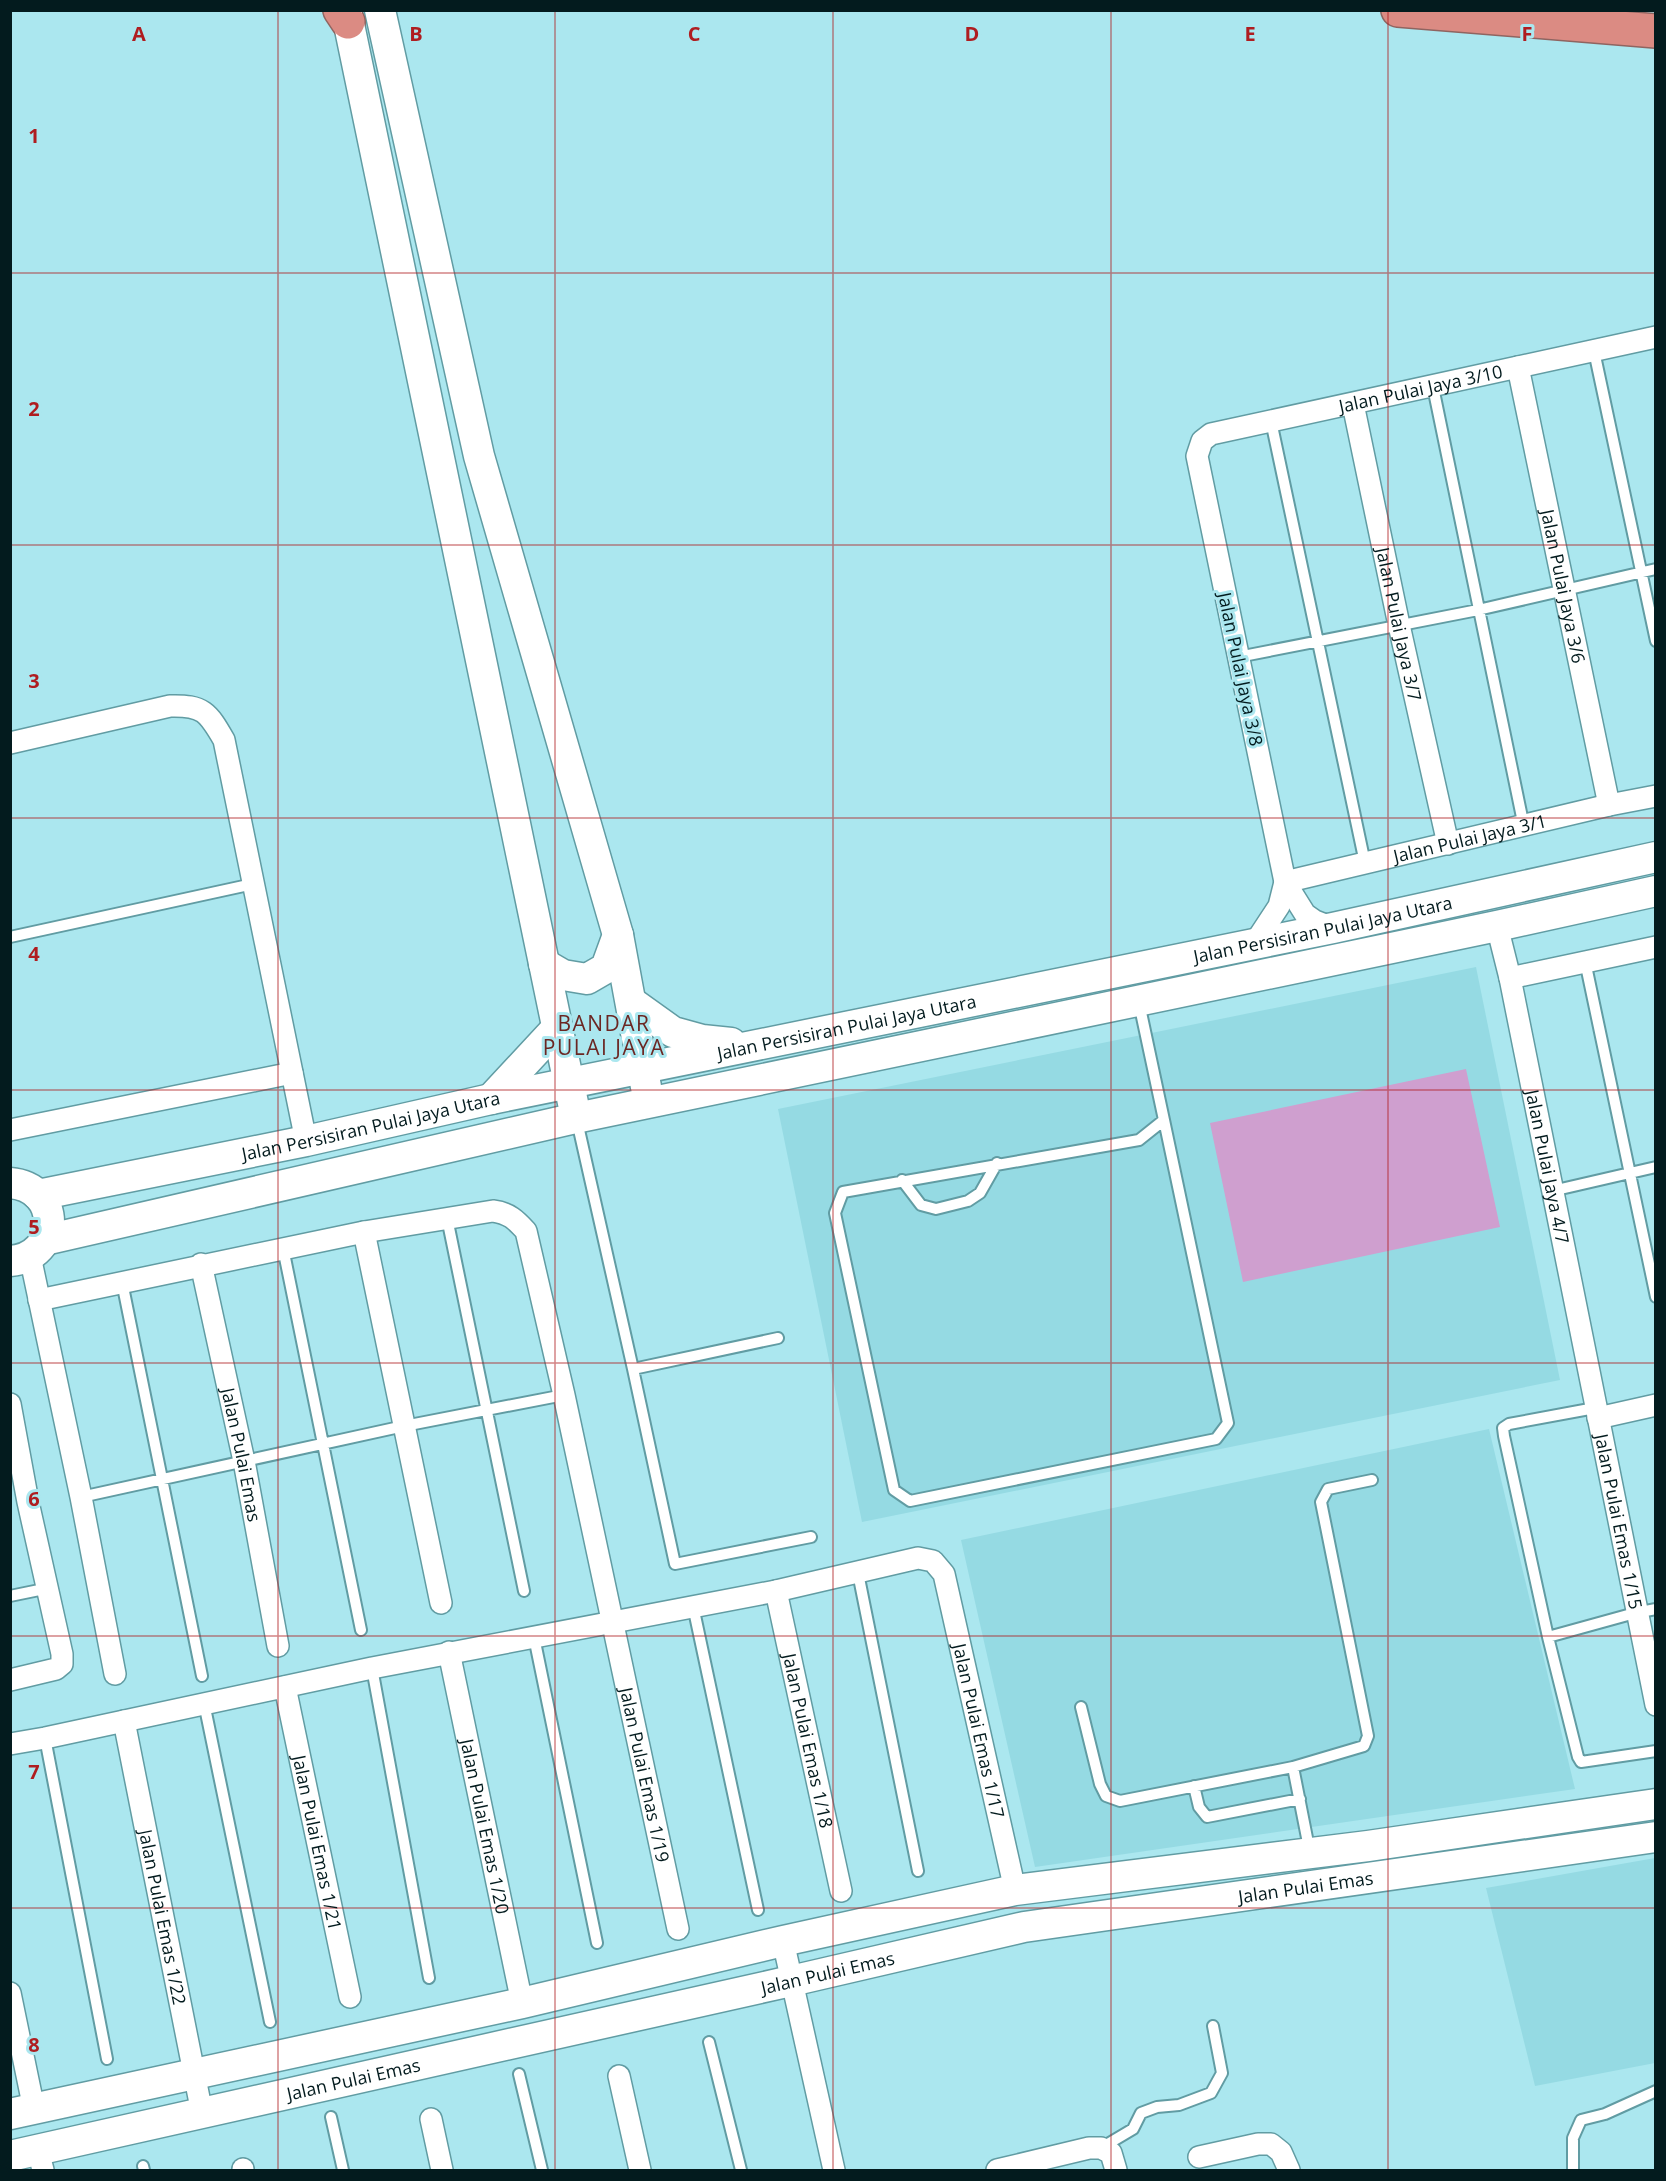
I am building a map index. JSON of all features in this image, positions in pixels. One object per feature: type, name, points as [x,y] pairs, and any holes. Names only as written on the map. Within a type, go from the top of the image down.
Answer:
[{"type":"highway","points":[[1398,10],[1656,31]]},
{"type":"main road","points":[[380,10],[479,456],[618,935],[649,1103]]},
{"type":"main road","points":[[344,14],[576,1118]]},
{"type":"main road","name":"Jalan Persisiran Pulai Jaya Utara","points":[[38,1195],[306,1141],[569,1083],[1334,928],[1656,857]]},
{"type":"main road","name":"Jalan Persisiran Pulai Jaya Utara","points":[[28,1252],[576,1118],[1656,891]]},
{"type":"main road","points":[[544,964],[563,975],[587,979],[606,968],[618,935]]},
{"type":"main road","points":[[631,1002],[673,1032],[702,1040],[756,1045]]},
{"type":"main road","points":[[492,1099],[557,1028]]},
{"type":"main road","points":[[10,1184],[25,1186],[38,1195],[44,1201],[49,1216],[48,1232],[28,1252]]},
{"type":"main road","name":"Jalan Pulai Emas","points":[[22,2112],[522,2003],[783,1941],[1015,1890],[1311,1853],[1656,1804]]},
{"type":"main road","name":"Jalan Pulai Emas","points":[[31,2159],[202,2113],[1024,1927],[1656,1837]]},
{"type":"street","name":"Jalan Pulai Jaya 3/10","points":[[1197,456],[1202,441],[1211,434],[1656,337]]},
{"type":"street","name":"Jalan Pulai Jaya 3/6","points":[[1518,366],[1609,805]]},
{"type":"street","name":"Jalan Pulai Jaya 3/7","points":[[1353,404],[1448,844]]},
{"type":"street","name":"Jalan Pulai Jaya 3/8","points":[[1197,456],[1285,882]]},
{"type":"street","points":[[10,743],[170,706],[193,705],[211,718],[224,740],[306,1141]]},
{"type":"street","name":"Jalan Pulai Jaya 3/1","points":[[1285,882],[1609,805],[1656,796]]},
{"type":"street","points":[[1285,882],[1305,914],[1315,921],[1334,928]]},
{"type":"street","points":[[1254,944],[1279,906],[1285,882]]},
{"type":"street","name":"Jalan Pulai Jaya 4/7","points":[[1497,926],[1510,978],[1596,1413]]},
{"type":"street","points":[[1510,978],[1656,947]]},
{"type":"street","points":[[10,1130],[292,1073]]},
{"type":"street","name":"Jalan Pulai Emas 1/19","points":[[447,1218],[493,1211],[506,1213],[515,1218],[526,1231],[564,1395],[678,1929]]},
{"type":"street","points":[[39,1300],[201,1264],[447,1218]]},
{"type":"street","points":[[364,1232],[441,1604]]},
{"type":"street","points":[[28,1252],[81,1497],[115,1674]]},
{"type":"street","name":"Jalan Pulai Emas","points":[[201,1264],[244,1461],[278,1646]]},
{"type":"street","points":[[1596,1413],[1656,1406]]},
{"type":"street","name":"Jalan Pulai Emas 1/15","points":[[1596,1413],[1645,1611],[1656,1705]]},
{"type":"street","points":[[10,1680],[56,1669],[62,1664],[49,1588],[20,1504],[12,1415]]},
{"type":"street","name":"Jalan Pulai Emas 1/17","points":[[858,1573],[918,1558],[933,1561],[944,1574],[1015,1890]]},
{"type":"street","points":[[10,1744],[449,1652],[776,1591],[858,1573]]},
{"type":"street","name":"Jalan Pulai Emas 1/18","points":[[776,1591],[841,1891]]},
{"type":"street","name":"Jalan Pulai Emas 1/20","points":[[449,1652],[522,2003]]},
{"type":"street","name":"Jalan Pulai Emas 1/21","points":[[285,1687],[350,1997]]},
{"type":"street","name":"Jalan Pulai Emas 1/22","points":[[124,1721],[202,2113]]},
{"type":"street","points":[[783,1941],[834,2170]]},
{"type":"street","points":[[10,1993],[22,2112]]},
{"type":"street","points":[[619,2076],[640,2170]]},
{"type":"street","points":[[431,2119],[442,2170]]},
{"type":"street","points":[[1200,2164],[1258,2144],[1271,2144],[1285,2161]]},
{"type":"street","points":[[997,2170],[1031,2166],[1089,2148],[1101,2148],[1111,2153],[1116,2170]]},
{"type":"lane","points":[[1594,351],[1656,641]]},
{"type":"lane","points":[[1433,387],[1524,826]]},
{"type":"lane","points":[[1271,421],[1365,863]]},
{"type":"lane","points":[[1238,657],[1478,610],[1656,569]]},
{"type":"lane","points":[[10,937],[253,884]]},
{"type":"lane","points":[[1585,961],[1656,1297]]},
{"type":"lane","points":[[1138,1001],[1164,1120],[1228,1423],[1216,1439],[910,1501],[894,1491],[835,1213],[843,1192],[997,1163],[1139,1140],[1164,1120]]},
{"type":"lane","points":[[576,1118],[675,1564],[811,1537]]},
{"type":"lane","points":[[902,1180],[921,1205],[936,1209],[968,1201],[980,1194],[997,1163]]},
{"type":"lane","points":[[1552,1191],[1656,1167]]},
{"type":"lane","points":[[447,1218],[524,1591]]},
{"type":"lane","points":[[283,1248],[361,1630]]},
{"type":"lane","points":[[122,1282],[202,1676]]},
{"type":"lane","points":[[633,1369],[778,1338]]},
{"type":"lane","points":[[81,1497],[404,1426],[564,1395]]},
{"type":"lane","points":[[1596,1413],[1509,1424],[1503,1428],[1548,1637],[1581,1762],[1656,1751]]},
{"type":"lane","points":[[1081,1707],[1100,1784],[1106,1797],[1120,1801],[1293,1767],[1364,1746],[1368,1736],[1321,1502],[1328,1489],[1372,1480]]},
{"type":"lane","points":[[858,1573],[918,1871]]},
{"type":"lane","points":[[10,1596],[49,1588]]},
{"type":"lane","points":[[693,1606],[758,1910]]},
{"type":"lane","points":[[1548,1637],[1645,1611]]},
{"type":"lane","points":[[534,1637],[597,1943]]},
{"type":"lane","points":[[372,1668],[429,1978]]},
{"type":"lane","points":[[204,1703],[270,2022]]},
{"type":"lane","points":[[45,1738],[107,2059]]},
{"type":"lane","points":[[1293,1767],[1311,1853]]},
{"type":"lane","points":[[1194,1786],[1199,1808],[1207,1817],[1300,1799]]},
{"type":"lane","points":[[1101,2148],[1133,2129],[1141,2113],[1157,2107],[1179,2105],[1211,2093],[1222,2073],[1213,2026]]},
{"type":"lane","points":[[710,2042],[741,2170]]},
{"type":"lane","points":[[519,2074],[542,2170]]},
{"type":"lane","points":[[1573,2170],[1573,2138],[1581,2120],[1605,2114],[1656,2091]]},
{"type":"lane","points":[[331,2117],[343,2170]]},
{"type":"shaded area","points":[[1476,967],[1560,1380],[862,1522],[778,1109]]},
{"type":"shaded area","points":[[1466,1069],[1500,1227],[1243,1282],[1210,1123]]},
{"type":"shaded area","points":[[1489,1429],[1575,1789],[1035,1867],[961,1540]]},
{"type":"shaded area","points":[[1655,1858],[1655,2063],[1535,2086],[1486,1888]]},
{"type":"district","name":"BANDAR PULAI JAYA","points":[[604,1035]]}]
